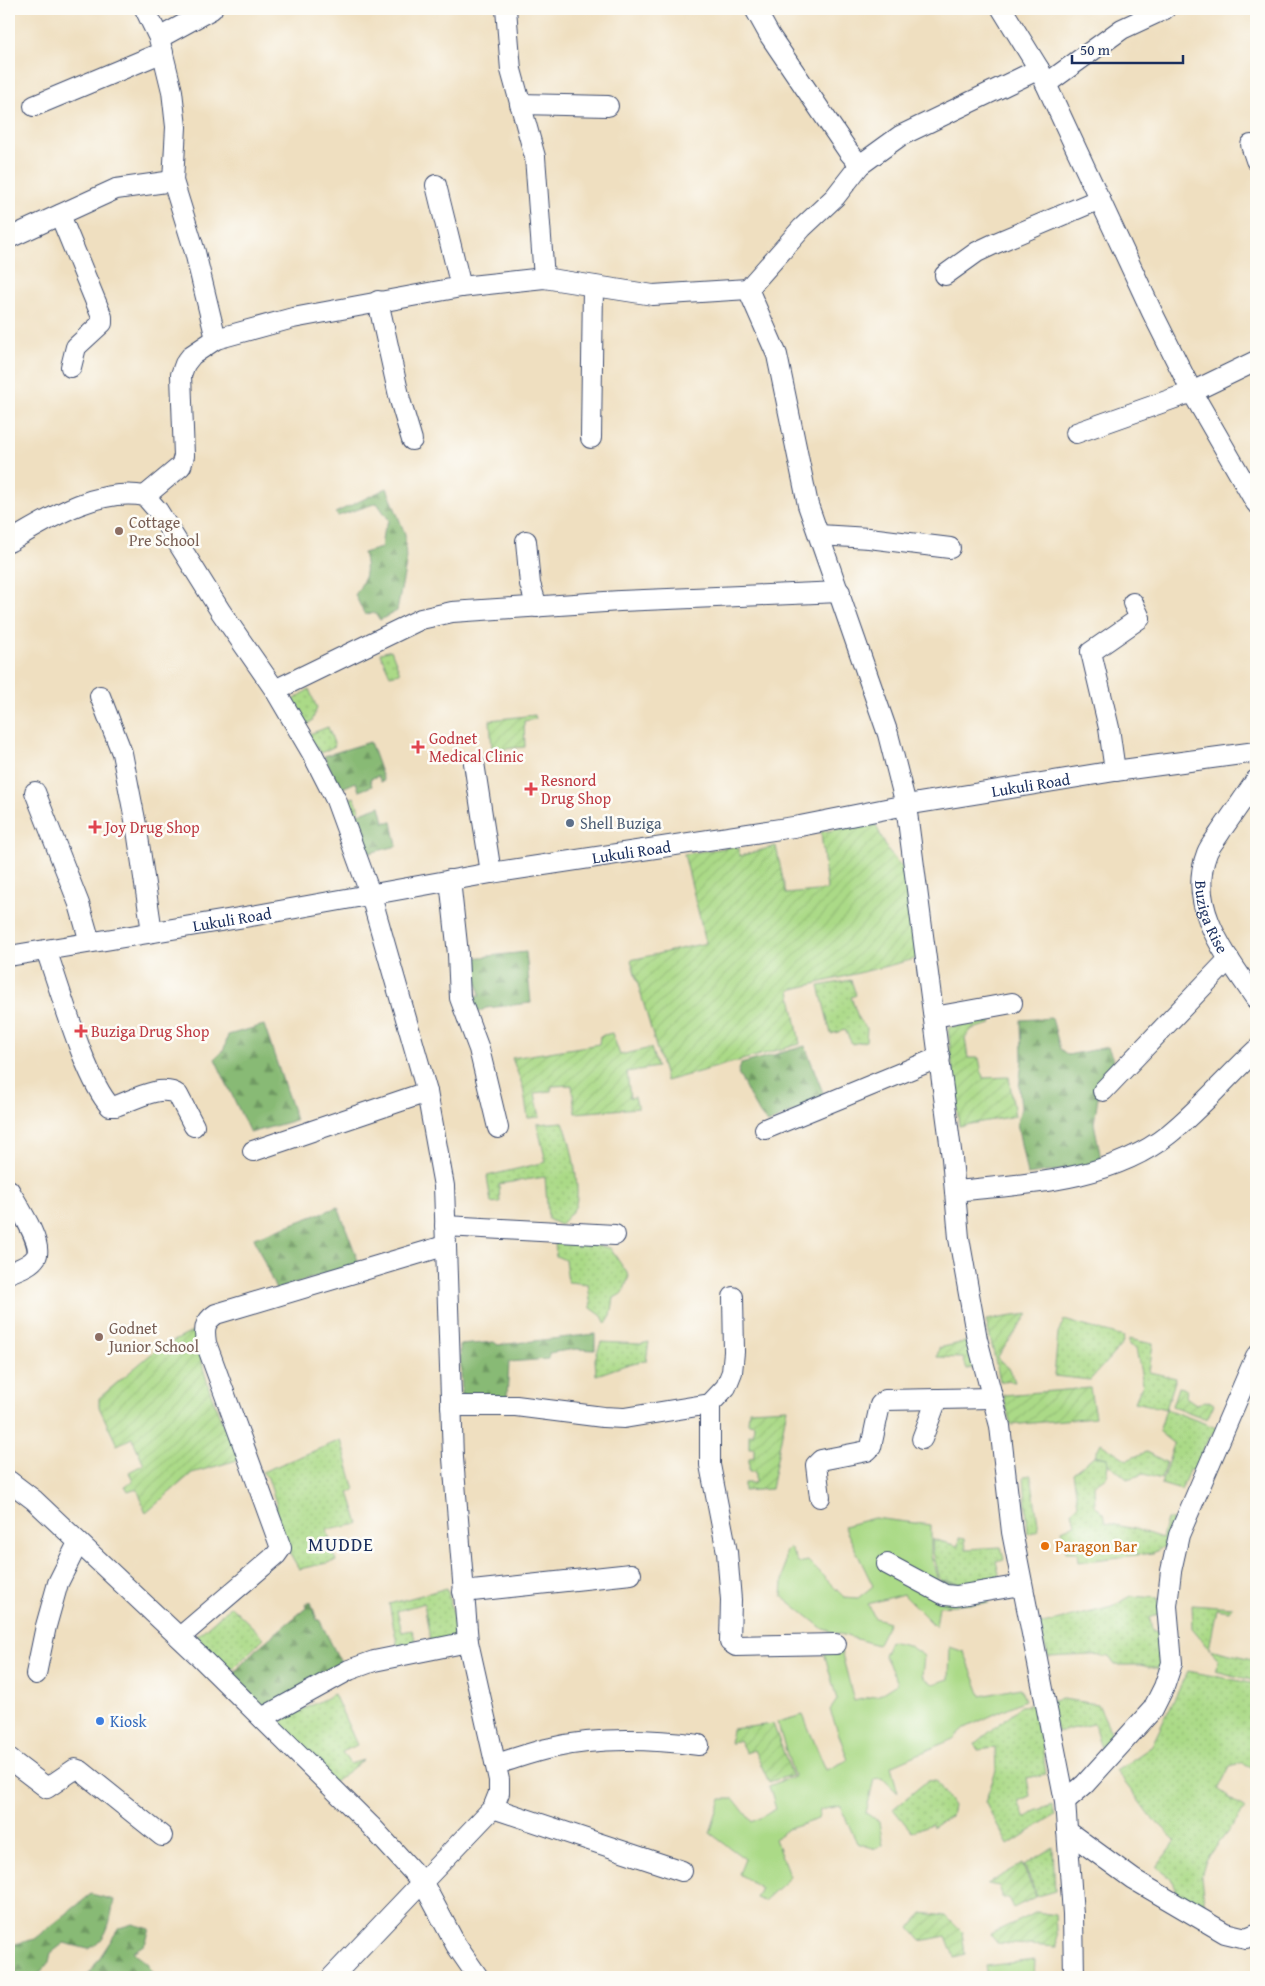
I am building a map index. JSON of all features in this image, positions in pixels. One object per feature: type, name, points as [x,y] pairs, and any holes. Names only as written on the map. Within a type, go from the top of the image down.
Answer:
[{"type":"street","points":[[145,9],[161,45],[172,91],[176,127],[173,181],[195,252],[216,339]]},
{"type":"street","points":[[34,106],[161,45],[212,9]]},
{"type":"street","points":[[506,9],[510,70],[535,156],[544,278]]},
{"type":"street","points":[[755,9],[776,44],[848,151],[860,165]]},
{"type":"street","points":[[1002,9],[1042,76],[1152,312],[1192,392],[1256,503]]},
{"type":"street","points":[[145,496],[180,466],[184,456],[181,375],[184,364],[192,355],[216,339],[293,318],[378,301],[461,287],[544,278],[653,295],[748,289],[802,228],[835,197],[860,165],[900,136],[1042,76],[1122,28],[1165,9]]},
{"type":"street","points":[[520,104],[608,106]]},
{"type":"street","points":[[9,238],[116,189],[173,181]]},
{"type":"street","points":[[436,184],[461,287]]},
{"type":"street","points":[[945,275],[977,252],[1100,199]]},
{"type":"street","points":[[60,215],[102,317],[102,323],[76,347],[71,367]]},
{"type":"street","points":[[591,438],[593,286]]},
{"type":"street","points":[[748,289],[777,354],[796,438],[805,490],[888,734],[906,805],[940,1057],[962,1256],[977,1339],[1000,1426],[1012,1532],[1065,1801],[1073,1914],[1074,1977]]},
{"type":"street","points":[[378,301],[400,400],[412,440]]},
{"type":"street","points":[[1076,434],[1192,392],[1256,361]]},
{"type":"street","points":[[9,542],[51,519],[100,498],[123,494],[145,496],[158,511],[221,612],[275,690],[312,753],[336,800],[371,896],[427,1092],[444,1186],[453,1458],[468,1642],[496,1764],[499,1793],[493,1808],[332,1977]]},
{"type":"street","points":[[819,535],[869,538],[950,548]]},
{"type":"street","points":[[526,541],[530,584],[537,607]]},
{"type":"street","points":[[275,690],[421,619],[452,612],[629,600],[840,592]]},
{"type":"street","points":[[1114,771],[1109,728],[1091,652],[1140,618],[1133,604]]},
{"type":"street","points":[[100,696],[122,753],[138,830],[152,932]]},
{"type":"street","name":"Lukuli Road","points":[[9,956],[371,896],[491,873],[800,826],[906,805],[1114,771],[1256,752]]},
{"type":"street","points":[[474,764],[491,873]]},
{"type":"street","name":"Buziga Rise","points":[[1256,780],[1207,851],[1202,871],[1202,902],[1205,914],[1229,959],[1256,999]]},
{"type":"street","points":[[35,792],[79,904],[90,942]]},
{"type":"street","points":[[450,880],[458,954],[460,998],[479,1050],[498,1128]]},
{"type":"street","points":[[46,950],[82,1049],[103,1098],[110,1106],[116,1106],[160,1091],[174,1092],[178,1095],[194,1126]]},
{"type":"street","points":[[1103,1091],[1229,959]]},
{"type":"street","points":[[934,1017],[1012,1003]]},
{"type":"street","points":[[955,1191],[1076,1175],[1126,1160],[1168,1134],[1256,1050]]},
{"type":"street","points":[[765,1129],[940,1057]]},
{"type":"street","points":[[253,1151],[427,1092]]},
{"type":"street","points":[[9,1190],[35,1239],[37,1249],[36,1256],[28,1265],[9,1273]]},
{"type":"street","points":[[180,1637],[276,1555],[281,1548],[206,1342],[204,1329],[208,1320],[216,1314],[300,1288],[445,1236],[615,1235]]},
{"type":"street","points":[[451,1406],[516,1406],[624,1418],[710,1404],[726,1387],[732,1372],[734,1352],[733,1297]]},
{"type":"street","points":[[1065,1801],[1086,1784],[1153,1709],[1164,1687],[1172,1663],[1167,1606],[1171,1570],[1179,1535],[1256,1356]]},
{"type":"street","points":[[820,1497],[816,1464],[821,1460],[867,1451],[871,1447],[880,1405],[885,1400],[992,1398]]},
{"type":"street","points":[[922,1439],[937,1399]]},
{"type":"street","points":[[710,1404],[710,1465],[726,1552],[731,1600],[730,1642],[736,1646],[836,1644]]},
{"type":"street","points":[[9,1482],[34,1500],[78,1544],[180,1637],[371,1826],[423,1883],[456,1945],[478,1977]]},
{"type":"street","points":[[36,1674],[46,1626],[58,1583],[78,1544]]},
{"type":"street","points":[[887,1564],[945,1595],[956,1596],[1022,1585]]},
{"type":"street","points":[[464,1592],[630,1574]]},
{"type":"street","points":[[262,1718],[350,1670],[366,1664],[468,1642]]},
{"type":"street","points":[[496,1764],[552,1748],[605,1741],[699,1744]]},
{"type":"street","points":[[9,1759],[47,1788],[71,1771],[75,1769],[80,1771],[162,1836]]},
{"type":"street","points":[[493,1808],[682,1871]]},
{"type":"street","points":[[1067,1831],[1133,1879],[1225,1933],[1246,1938],[1256,1934]]},
{"type":"green space","points":[[387,488],[405,534],[406,564],[397,611],[380,620],[374,612],[365,615],[355,595],[365,575],[363,553],[381,548],[383,533],[389,520],[377,503],[338,516],[335,513]]},
{"type":"green space","points":[[391,650],[400,673],[390,675],[380,653]]},
{"type":"green space","points":[[309,689],[317,708],[312,721],[301,729],[289,708],[295,699]]},
{"type":"green space","points":[[535,715],[536,719],[524,721],[525,747],[492,750],[490,720]]},
{"type":"green space","points":[[328,727],[335,746],[321,753],[307,735]]},
{"type":"green space","points":[[370,742],[384,781],[381,782],[378,776],[370,779],[372,786],[359,791],[356,782],[340,789],[324,756]]},
{"type":"green space","points":[[354,797],[360,810],[351,814],[346,800]]},
{"type":"green space","points":[[380,806],[384,822],[392,822],[397,846],[365,854],[352,816]]},
{"type":"green space","points":[[875,823],[888,851],[904,869],[919,958],[790,990],[800,1044],[666,1081],[631,960],[706,943],[684,854],[738,846],[740,856],[776,846],[786,894],[827,890],[821,832]]},
{"type":"green space","points":[[526,952],[531,1003],[486,1008],[470,1017],[462,998],[480,996],[472,958]]},
{"type":"green space","points":[[851,980],[856,995],[851,997],[859,1020],[867,1028],[866,1041],[852,1044],[845,1030],[831,1034],[819,986]]},
{"type":"green space","points":[[992,1015],[991,1024],[972,1029],[965,1038],[968,1058],[979,1058],[983,1078],[1009,1077],[1015,1116],[959,1126],[948,1028]]},
{"type":"green space","points":[[1052,1018],[1060,1049],[1068,1055],[1108,1047],[1117,1069],[1100,1085],[1094,1123],[1102,1164],[1027,1175],[1017,1123],[1021,1108],[1019,1088],[1022,1061],[1021,1020]]},
{"type":"green space","points":[[264,1025],[296,1120],[250,1133],[215,1059],[224,1049],[228,1035]]},
{"type":"green space","points":[[612,1033],[620,1055],[651,1048],[657,1067],[627,1072],[630,1098],[635,1097],[638,1108],[575,1113],[572,1085],[552,1086],[551,1091],[535,1093],[540,1117],[528,1118],[523,1087],[512,1058],[599,1044],[600,1036]]},
{"type":"green space","points":[[805,1046],[825,1098],[768,1123],[756,1107],[738,1074],[741,1064]]},
{"type":"green space","points":[[563,1122],[572,1152],[577,1189],[575,1207],[570,1214],[560,1225],[548,1219],[545,1177],[499,1184],[500,1202],[491,1203],[487,1176],[546,1162],[537,1124]]},
{"type":"green space","points":[[338,1207],[359,1263],[276,1290],[254,1238]]},
{"type":"green space","points":[[575,1241],[610,1248],[629,1276],[623,1293],[614,1298],[611,1316],[606,1324],[602,1316],[591,1308],[588,1284],[568,1282],[565,1260],[556,1256],[555,1242]]},
{"type":"green space","points":[[1028,1314],[997,1358],[1010,1369],[1015,1382],[1000,1381],[986,1320]]},
{"type":"green space","points":[[1064,1320],[1124,1337],[1122,1344],[1090,1380],[1054,1376],[1058,1334]]},
{"type":"green space","points":[[196,1330],[202,1364],[212,1396],[225,1428],[241,1459],[192,1473],[146,1513],[137,1488],[128,1491],[125,1486],[133,1482],[129,1472],[144,1464],[132,1438],[117,1445],[99,1407],[99,1398],[156,1350]]},
{"type":"green space","points":[[595,1334],[595,1350],[575,1349],[549,1353],[549,1359],[509,1362],[507,1398],[462,1397],[460,1345],[494,1342],[498,1345]]},
{"type":"green space","points":[[1129,1339],[1153,1344],[1149,1372],[1176,1378],[1166,1409],[1135,1402],[1143,1383],[1136,1349],[1129,1345]]},
{"type":"green space","points":[[969,1341],[975,1368],[967,1369],[963,1358],[937,1357],[939,1348]]},
{"type":"green space","points":[[601,1342],[641,1344],[649,1342],[646,1361],[628,1364],[596,1375],[595,1359]]},
{"type":"green space","points":[[1178,1387],[1187,1389],[1186,1397],[1196,1404],[1209,1401],[1214,1404],[1207,1419],[1172,1406]]},
{"type":"green space","points":[[1090,1388],[1095,1417],[1011,1425],[1003,1395]]},
{"type":"green space","points":[[787,1408],[771,1489],[744,1491],[744,1483],[755,1483],[755,1472],[749,1472],[749,1458],[754,1457],[754,1448],[749,1448],[749,1434],[753,1434],[754,1424],[748,1423],[749,1410]]},
{"type":"green space","points":[[1166,1409],[1217,1428],[1201,1451],[1204,1470],[1189,1470],[1181,1490],[1161,1484],[1174,1444],[1159,1432]]},
{"type":"green space","points":[[341,1440],[355,1490],[349,1492],[359,1524],[327,1530],[336,1561],[299,1569],[287,1548],[273,1510],[277,1506],[268,1478],[262,1472]]},
{"type":"green space","points":[[1101,1443],[1127,1460],[1146,1452],[1166,1462],[1161,1479],[1144,1474],[1127,1479],[1109,1464],[1108,1458],[1095,1455]]},
{"type":"green space","points":[[1094,1456],[1107,1458],[1106,1477],[1094,1485],[1095,1505],[1104,1514],[1106,1523],[1135,1529],[1162,1538],[1167,1519],[1173,1520],[1165,1546],[1153,1553],[1078,1562],[1077,1552],[1066,1552],[1062,1530],[1075,1524],[1072,1511],[1078,1504],[1073,1473]]},
{"type":"green space","points":[[1031,1475],[1039,1530],[1028,1534],[1024,1476]]},
{"type":"green space","points":[[874,1518],[931,1525],[931,1555],[938,1581],[985,1587],[989,1603],[939,1606],[936,1627],[903,1594],[868,1604],[875,1618],[889,1622],[877,1645],[823,1629],[782,1596],[785,1552],[790,1548],[798,1563],[808,1561],[844,1597],[858,1598],[873,1586],[844,1526]]},
{"type":"green space","points":[[959,1538],[965,1539],[966,1549],[1001,1547],[1004,1559],[996,1561],[1000,1578],[986,1586],[940,1580],[933,1553],[932,1539],[958,1546]]},
{"type":"green space","points":[[447,1588],[459,1637],[431,1646],[424,1603],[397,1611],[402,1632],[412,1630],[419,1649],[399,1653],[389,1604]]},
{"type":"green space","points":[[1131,1596],[1158,1598],[1159,1614],[1150,1618],[1152,1631],[1166,1636],[1163,1670],[1140,1665],[1115,1665],[1109,1657],[1092,1655],[1048,1657],[1039,1625],[1112,1607]]},
{"type":"green space","points":[[311,1602],[317,1620],[319,1619],[343,1667],[263,1713],[230,1677],[255,1650],[306,1608],[306,1604]]},
{"type":"green space","points":[[1192,1604],[1232,1607],[1229,1611],[1217,1609],[1209,1648],[1193,1629]]},
{"type":"green space","points":[[231,1606],[264,1638],[227,1675],[196,1637]]},
{"type":"green space","points":[[890,1641],[908,1645],[924,1656],[922,1676],[933,1684],[949,1679],[950,1647],[964,1652],[981,1696],[1020,1688],[1025,1700],[965,1728],[953,1739],[891,1766],[898,1793],[882,1778],[874,1779],[866,1813],[879,1822],[883,1845],[876,1849],[857,1843],[840,1806],[820,1810],[818,1819],[788,1829],[775,1839],[790,1877],[764,1901],[756,1898],[761,1888],[739,1874],[745,1859],[710,1833],[721,1799],[734,1799],[752,1822],[776,1809],[769,1786],[794,1776],[777,1722],[803,1715],[826,1770],[848,1760],[830,1710],[837,1700],[824,1652],[841,1650],[854,1701],[879,1695],[898,1683],[884,1655]]},
{"type":"green space","points":[[1210,1649],[1256,1660],[1256,1681],[1215,1671],[1219,1660]]},
{"type":"green space","points":[[1188,1671],[1256,1684],[1256,1770],[1241,1763],[1230,1766],[1218,1790],[1245,1809],[1206,1860],[1201,1877],[1205,1910],[1177,1896],[1171,1878],[1156,1867],[1176,1841],[1151,1817],[1116,1771],[1151,1747]]},
{"type":"green space","points":[[334,1694],[357,1745],[342,1752],[350,1764],[363,1760],[333,1783],[276,1723]]},
{"type":"green space","points":[[1062,1699],[1098,1704],[1114,1738],[1102,1752],[1094,1724],[1057,1732],[1049,1702]]},
{"type":"green space","points":[[1037,1704],[1046,1774],[1027,1778],[1030,1796],[1018,1801],[1025,1818],[1035,1811],[1052,1805],[1055,1815],[1008,1845],[985,1802],[996,1771],[995,1748],[978,1750],[975,1744],[1021,1706]]},
{"type":"green space","points":[[773,1724],[792,1775],[769,1782],[754,1750],[746,1753],[739,1740],[730,1744],[732,1729]]},
{"type":"green space","points":[[936,1780],[953,1806],[951,1816],[933,1827],[931,1824],[912,1832],[893,1809],[927,1781]]},
{"type":"green space","points":[[1053,1847],[1055,1891],[1037,1896],[1024,1865]]},
{"type":"green space","points":[[1022,1864],[1036,1897],[1013,1908],[1008,1898],[1003,1898],[999,1886],[987,1884]]},
{"type":"green space","points":[[91,1894],[114,1900],[107,1929],[100,1940],[88,1949],[64,1943],[51,1953],[49,1962],[36,1977],[9,1977],[9,1948],[15,1944],[35,1939]]},
{"type":"green space","points":[[1037,1912],[1055,1915],[1057,1947],[997,1943],[990,1934]]},
{"type":"green space","points":[[922,1913],[946,1916],[962,1932],[965,1954],[954,1957],[946,1936],[921,1941],[910,1928]]},
{"type":"green space","points":[[133,1924],[150,1929],[145,1944],[133,1952],[147,1963],[155,1977],[87,1977],[119,1928]]},
{"type":"green space","points":[[1035,1960],[1034,1977],[988,1977],[986,1966]]},
{"type":"place","name":"Cottage Pre School","points":[[119,531]]},
{"type":"place","name":"Godnet Medical Clinic","points":[[418,747]]},
{"type":"place","name":"Resnord Drug Shop","points":[[531,789]]},
{"type":"place","name":"Shell Buziga","points":[[570,823]]},
{"type":"place","name":"Joy Drug Shop","points":[[95,827]]},
{"type":"place","name":"Buziga Drug Shop","points":[[81,1031]]},
{"type":"place","name":"Godnet Junior School","points":[[99,1337]]},
{"type":"place","name":"Paragon Bar","points":[[1045,1546]]},
{"type":"place","name":"Kiosk","points":[[100,1721]]},
{"type":"district","name":"MUDDE","points":[[341,1544]]}]
